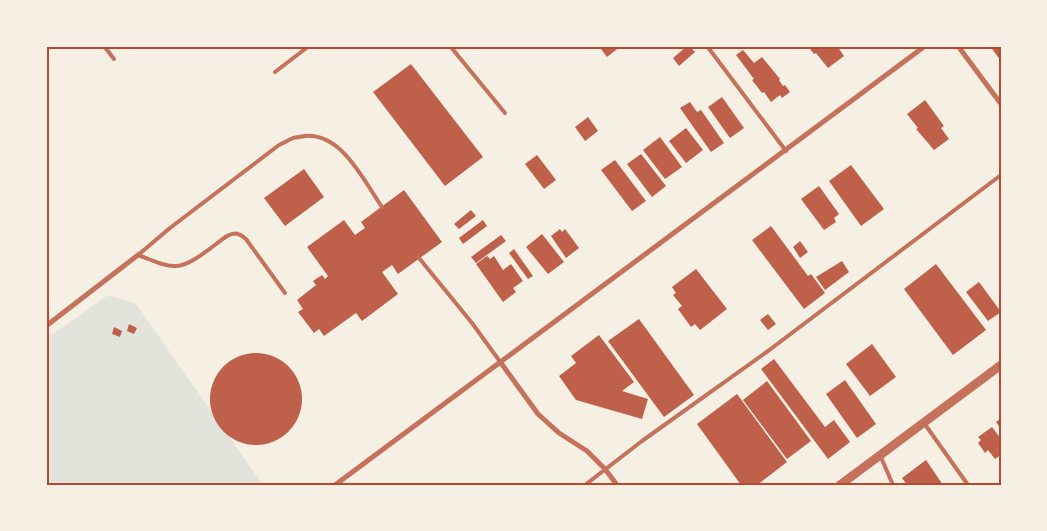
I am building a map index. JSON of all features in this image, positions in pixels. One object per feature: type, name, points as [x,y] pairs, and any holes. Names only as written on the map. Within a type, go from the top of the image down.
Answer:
[{"type":"street","points":[[335,485],[925,46]]},
{"type":"street","points":[[958,46],[1001,104]]},
{"type":"street","points":[[46,326],[138,255]]},
{"type":"street","points":[[501,363],[538,414],[560,433],[587,451],[605,469],[617,485]]},
{"type":"street","points":[[840,485],[1001,364]]},
{"type":"lane","points":[[104,46],[114,59]]},
{"type":"lane","points":[[275,72],[309,46]]},
{"type":"lane","points":[[450,46],[505,113]]},
{"type":"lane","points":[[707,46],[786,151]]},
{"type":"lane","points":[[138,255],[170,228],[279,145],[294,138],[310,136],[326,140],[340,149],[349,157],[382,207]]},
{"type":"lane","points":[[584,485],[642,440],[768,351],[1001,175]]},
{"type":"lane","points":[[138,255],[167,265],[184,265],[227,236],[234,233],[240,234],[246,238],[285,292]]},
{"type":"lane","points":[[419,258],[472,323],[501,363]]},
{"type":"lane","points":[[924,422],[968,485]]},
{"type":"lane","points":[[880,455],[893,485]]},
{"type":"shaded area","points":[[108,295],[136,304],[263,485],[46,485],[46,339]]},
{"type":"building","points":[[599,46],[621,46],[607,57]]},
{"type":"building","points":[[687,46],[695,52],[679,66],[673,58]]},
{"type":"building","points":[[808,46],[837,46],[844,56],[828,68]]},
{"type":"building","points":[[990,46],[1001,46],[1001,61]]},
{"type":"building","points":[[743,50],[754,63],[762,57],[780,79],[783,86],[785,85],[790,92],[782,98],[780,95],[771,102],[752,80],[754,79],[736,55]]},
{"type":"building","points":[[411,64],[483,157],[445,186],[373,92]]},
{"type":"building","points":[[722,97],[744,128],[730,138],[708,107]]},
{"type":"building","points":[[925,100],[944,126],[941,128],[949,139],[934,150],[916,129],[918,128],[907,114]]},
{"type":"building","points":[[690,102],[697,112],[701,110],[724,143],[711,152],[680,108]]},
{"type":"building","points":[[588,117],[598,131],[585,141],[575,127]]},
{"type":"building","points":[[686,128],[703,150],[686,163],[669,141]]},
{"type":"building","points":[[660,137],[682,167],[665,179],[643,150]]},
{"type":"building","points":[[641,154],[666,186],[652,197],[627,164]]},
{"type":"building","points":[[537,155],[556,180],[544,189],[525,164]]},
{"type":"building","points":[[615,160],[646,201],[632,211],[601,170]]},
{"type":"building","points":[[851,165],[884,209],[861,226],[829,181]]},
{"type":"building","points":[[304,169],[324,197],[285,226],[264,198]]},
{"type":"building","points":[[819,186],[839,214],[834,218],[836,222],[824,230],[801,199]]},
{"type":"building","points":[[404,190],[442,242],[398,274],[392,265],[382,272],[398,294],[362,321],[356,313],[324,336],[319,329],[314,333],[298,312],[303,309],[297,300],[316,285],[313,281],[322,275],[325,279],[328,276],[307,247],[344,220],[355,235],[365,228],[361,222]]},
{"type":"building","points":[[471,210],[476,216],[459,229],[454,224]]},
{"type":"building","points":[[483,220],[487,226],[463,244],[459,238]]},
{"type":"building","points":[[771,226],[808,276],[811,274],[825,293],[804,309],[752,240]]},
{"type":"building","points":[[560,229],[562,232],[565,229],[579,248],[566,258],[551,236]]},
{"type":"building","points":[[542,234],[564,262],[548,274],[526,247]]},
{"type":"building","points":[[501,235],[506,241],[476,263],[471,257]]},
{"type":"building","points":[[800,241],[808,252],[800,258],[793,247]]},
{"type":"building","points":[[514,249],[533,276],[528,279],[509,253]]},
{"type":"building","points":[[487,256],[490,259],[494,256],[503,270],[511,264],[523,281],[513,288],[516,292],[503,302],[476,264]]},
{"type":"building","points":[[842,261],[849,272],[825,290],[816,277]]},
{"type":"building","points":[[936,264],[986,330],[953,355],[904,289]]},
{"type":"building","points":[[696,269],[727,309],[700,330],[695,324],[691,327],[678,309],[682,306],[673,295],[676,293],[672,287]]},
{"type":"building","points":[[979,282],[1001,312],[988,321],[966,292]]},
{"type":"building","points":[[768,314],[776,324],[768,330],[760,320]]},
{"type":"building","points":[[639,319],[694,395],[664,417],[608,341]]},
{"type":"building","points":[[129,324],[137,328],[134,334],[127,331]]},
{"type":"building","points":[[114,327],[122,331],[120,337],[112,334]]},
{"type":"building","points":[[599,335],[634,382],[622,391],[648,399],[642,419],[576,400],[559,376],[576,363],[571,356]]},
{"type":"building","points":[[872,344],[896,377],[870,396],[846,364]]},
{"type":"building","points":[[256,353],[273,357],[288,367],[298,382],[302,399],[298,416],[288,431],[273,441],[256,445],[239,441],[224,431],[214,416],[210,399],[214,382],[224,367],[239,357]]},
{"type":"building","points":[[774,359],[825,427],[834,420],[850,442],[828,459],[761,369]]},
{"type":"building","points":[[845,380],[876,424],[857,438],[826,394]]},
{"type":"building","points":[[767,381],[811,441],[787,459],[743,400]]},
{"type":"building","points":[[737,394],[787,462],[757,485],[741,485],[697,424]]},
{"type":"building","points":[[1001,418],[1001,429],[996,422]]},
{"type":"building","points":[[992,427],[1001,439],[1001,455],[995,459],[988,450],[985,453],[978,443],[981,440],[978,437]]},
{"type":"building","points":[[926,460],[943,485],[907,485],[902,478]]}]
